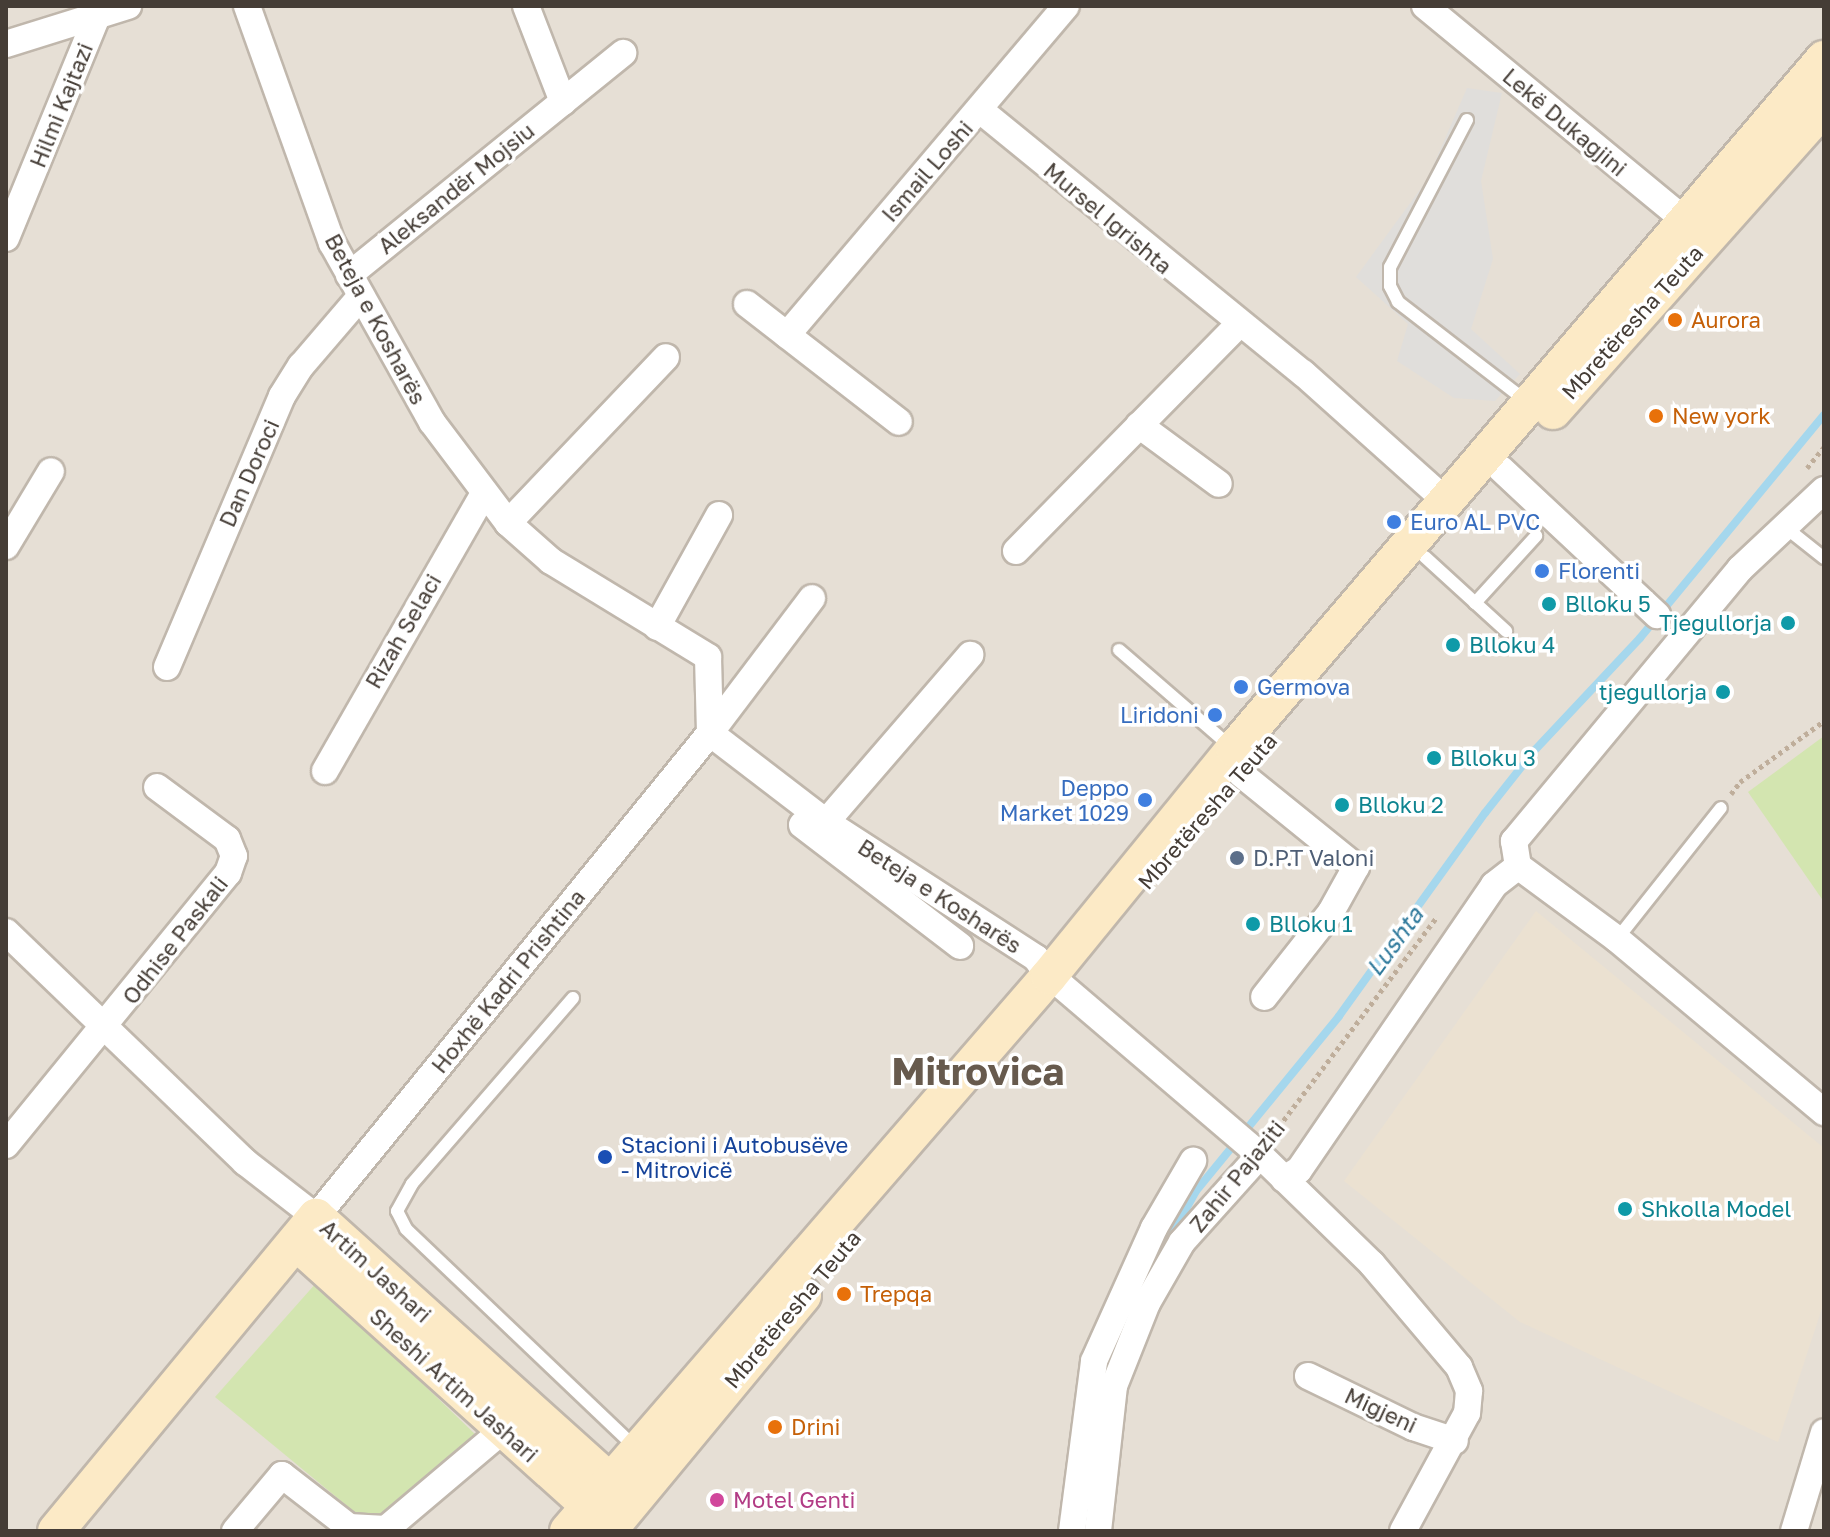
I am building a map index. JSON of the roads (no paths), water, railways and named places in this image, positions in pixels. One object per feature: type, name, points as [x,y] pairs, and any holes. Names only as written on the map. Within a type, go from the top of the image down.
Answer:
[{"type":"main road","name":"Mbretëresha Teuta","points":[[1237,761],[1425,557],[1501,469],[1696,229],[1824,59]]},
{"type":"main road","name":"Mbretëresha Teuta","points":[[603,1513],[1055,981],[1237,761],[1445,500],[1528,403],[1696,229],[1824,107]]},
{"type":"main road","name":"Mbretëresha Teuta","points":[[603,1513],[637,1449],[1055,981]]},
{"type":"main road","name":"Sheshi Artim Jashari","points":[[306,1229],[503,1430],[603,1513]]},
{"type":"main road","name":"Artim Jashari","points":[[56,1531],[306,1229],[603,1513]]},
{"type":"street","name":"Hilmi Kajtazi","points":[[6,44],[128,6]]},
{"type":"street","name":"Beteja e Kosharës","points":[[247,6],[332,243],[432,422],[508,523],[584,586],[708,657],[704,739],[1036,958],[1055,981],[1254,1150],[1372,1264],[1459,1367],[1469,1391],[1467,1413],[1455,1441]]},
{"type":"street","points":[[526,6],[563,102]]},
{"type":"street","name":"Ismail Loshi","points":[[787,335],[1066,6]]},
{"type":"street","name":"Lekë Dukagjini","points":[[1425,6],[1696,229]]},
{"type":"street","name":"Hilmi Kajtazi","points":[[6,238],[97,16]]},
{"type":"street","name":"Aleksandër Mojsiu","points":[[355,285],[623,53]]},
{"type":"street","name":"Mursel Igrishta","points":[[980,110],[1238,325],[1303,373],[1445,500]]},
{"type":"street","name":"Dan Doroci","points":[[167,667],[282,396],[355,285]]},
{"type":"street","points":[[747,304],[899,422]]},
{"type":"street","points":[[1016,551],[1238,325]]},
{"type":"street","points":[[508,523],[666,357]]},
{"type":"street","points":[[1139,425],[1219,484]]},
{"type":"street","points":[[1501,469],[1657,615]]},
{"type":"street","points":[[6,546],[51,471]]},
{"type":"street","points":[[1824,490],[1740,569],[1514,841],[1518,866],[1617,939],[1824,1112]]},
{"type":"street","name":"Rizah Selaci","points":[[325,771],[484,493]]},
{"type":"street","points":[[657,627],[719,515]]},
{"type":"street","points":[[812,598],[704,739],[960,946]]},
{"type":"street","points":[[826,822],[970,655]]},
{"type":"street","name":"Hoxhë Kadri Prishtina","points":[[306,1229],[704,739]]},
{"type":"street","points":[[1237,761],[1356,867],[1331,912],[1264,997]]},
{"type":"street","name":"Odhise Paskali","points":[[106,1028],[228,873],[234,856],[227,839],[157,787]]},
{"type":"street","points":[[1284,1179],[1299,1170],[1494,885],[1518,866]]},
{"type":"street","points":[[6,932],[245,1162],[306,1229]]},
{"type":"street","points":[[6,1145],[106,1028]]},
{"type":"street","name":"Zahir Pajaziti","points":[[1098,1531],[1114,1386],[1147,1303],[1182,1242],[1254,1150]]},
{"type":"street","points":[[1072,1531],[1094,1361],[1154,1228],[1193,1161]]},
{"type":"street","name":"Migjeni","points":[[1308,1376],[1413,1427],[1455,1441]]},
{"type":"street","points":[[235,1531],[282,1475],[349,1527],[386,1529],[503,1430]]},
{"type":"street","points":[[1794,1531],[1824,1432]]},
{"type":"street","points":[[1412,1528],[1455,1441]]},
{"type":"lane","points":[[1467,120],[1390,267],[1390,286],[1398,302],[1528,403]]},
{"type":"lane","points":[[1785,527],[1824,558]]},
{"type":"lane","points":[[1475,603],[1536,536]]},
{"type":"lane","points":[[1425,557],[1506,631]]},
{"type":"lane","name":"Mbretëresha Teuta","points":[[1119,650],[1237,761]]},
{"type":"lane","points":[[1617,939],[1721,808]]},
{"type":"lane","points":[[573,998],[412,1184],[397,1211],[406,1229],[637,1449]]},
{"type":"waterway","name":"Lushta","points":[[1156,1262],[1196,1191],[1339,1016],[1485,813],[1534,751],[1640,638],[1824,415]]},
{"type":"place","name":"Aurora","points":[[1675,320]]},
{"type":"place","name":"New york","points":[[1656,416]]},
{"type":"place","name":"Euro AL PVC","points":[[1394,522]]},
{"type":"place","name":"Florenti","points":[[1542,571]]},
{"type":"place","name":"Blloku 5","points":[[1549,604]]},
{"type":"place","name":"Tjegullorja","points":[[1788,623]]},
{"type":"place","name":"Blloku 4","points":[[1453,645]]},
{"type":"place","name":"Germova","points":[[1241,687]]},
{"type":"place","name":"tjegullorja","points":[[1723,692]]},
{"type":"place","name":"Liridoni","points":[[1215,715]]},
{"type":"place","name":"Blloku 3","points":[[1434,758]]},
{"type":"place","name":"Deppo Market 1029","points":[[1145,800]]},
{"type":"place","name":"Blloku 2","points":[[1342,805]]},
{"type":"place","name":"D.P.T Valoni","points":[[1237,858]]},
{"type":"place","name":"Blloku 1","points":[[1253,924]]},
{"type":"place","name":"Stacioni i Autobusëve - Mitrovicë","points":[[605,1157]]},
{"type":"place","name":"Shkolla Model","points":[[1625,1209]]},
{"type":"place","name":"Trepqa","points":[[844,1294]]},
{"type":"place","name":"Drini","points":[[775,1427]]},
{"type":"place","name":"Motel Genti","points":[[717,1500]]},
{"type":"district","name":"Mitrovica","points":[[978,1071]]}]
